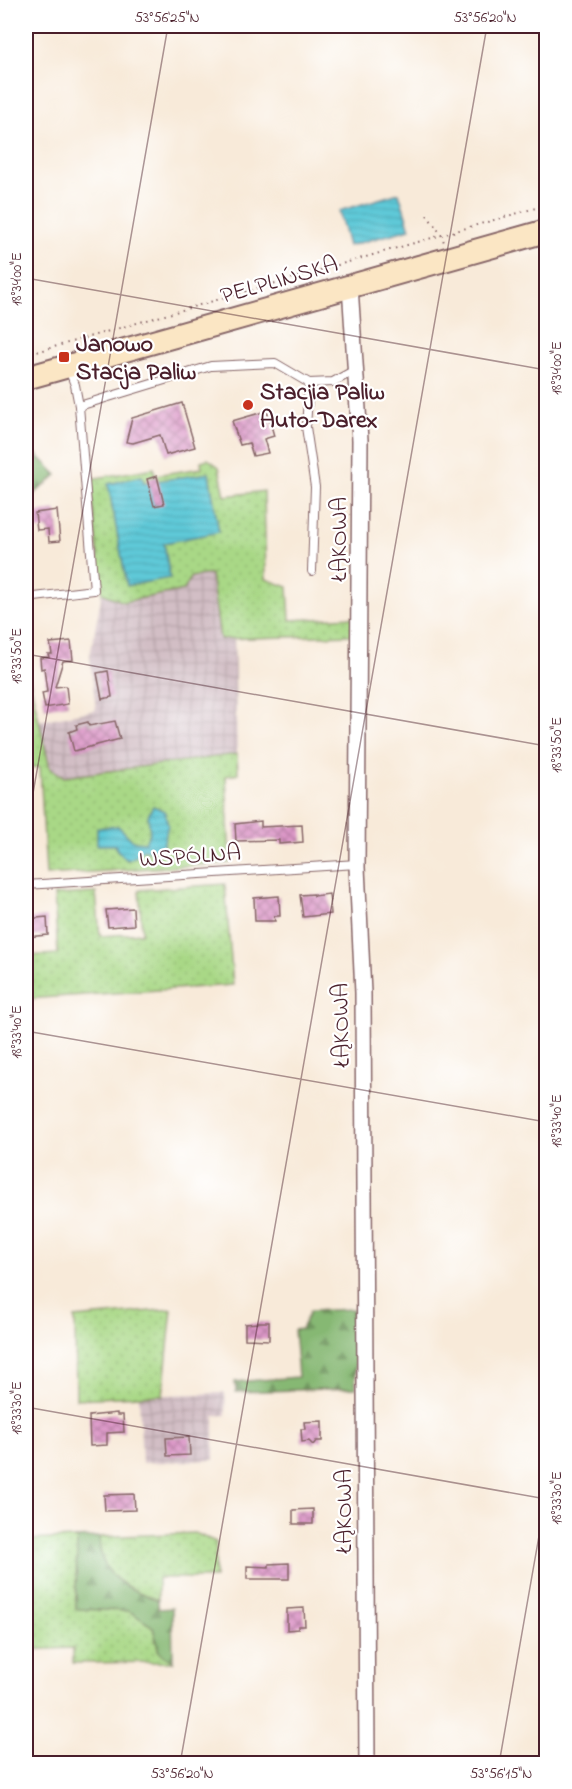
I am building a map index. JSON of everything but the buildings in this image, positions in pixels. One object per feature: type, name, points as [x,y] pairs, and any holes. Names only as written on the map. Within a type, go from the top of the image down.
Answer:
[{"type":"main road","name":"PELPLIŃSKA","points":[[26,378],[546,231]]},
{"type":"street","name":"ŁĄKOWA","points":[[350,286],[360,440],[357,864],[363,993],[367,1764]]},
{"type":"lane","points":[[79,406],[211,366],[275,363],[309,383],[333,382],[355,370]]},
{"type":"lane","points":[[26,598],[93,590],[79,406],[75,385],[68,367]]},
{"type":"lane","points":[[309,383],[306,427],[315,487],[312,571]]},
{"type":"lane","name":"WSPÓLNA","points":[[26,885],[357,864]]},
{"type":"path","points":[[26,355],[267,287],[441,234],[546,206]]},
{"type":"path","points":[[427,215],[441,234],[449,258]]},
{"type":"shaded area","points":[[211,574],[220,639],[234,638],[237,754],[64,777],[50,768],[39,721],[96,710],[90,656],[102,593],[123,602],[184,590],[191,577]]},
{"type":"shaded area","points":[[225,1393],[226,1415],[214,1416],[214,1460],[142,1463],[139,1396]]},
{"type":"green space","points":[[26,444],[57,475],[27,500],[26,505]]},
{"type":"green space","points":[[208,459],[219,467],[225,496],[264,491],[266,579],[288,587],[290,620],[353,617],[352,635],[220,639],[211,574],[191,577],[184,590],[123,602],[102,593],[90,479],[154,468],[155,475],[202,468],[201,461]]},
{"type":"green space","points":[[26,664],[50,768],[64,777],[237,754],[238,774],[226,776],[230,863],[46,875],[40,767],[26,768]]},
{"type":"green space","points":[[225,884],[233,985],[26,999],[26,956],[58,954],[54,895],[96,893],[100,936],[142,933],[139,890]]},
{"type":"green space","points":[[172,1309],[163,1395],[76,1399],[75,1318]]},
{"type":"green space","points":[[353,1309],[356,1388],[236,1392],[235,1382],[298,1377],[294,1330],[301,1329],[310,1311]]},
{"type":"green space","points":[[195,1533],[216,1542],[215,1578],[158,1578],[158,1600],[119,1581],[107,1569],[101,1556],[99,1537]]},
{"type":"green space","points":[[99,1537],[102,1559],[112,1575],[126,1586],[158,1600],[158,1609],[172,1608],[173,1662],[159,1652],[153,1627],[129,1611],[76,1609],[77,1538]]},
{"type":"green space","points":[[77,1538],[76,1608],[129,1611],[153,1627],[159,1652],[173,1662],[73,1663],[73,1648],[26,1650],[26,1540]]},
{"type":"water","points":[[399,193],[410,229],[348,246],[339,211]]},
{"type":"water","points":[[209,473],[219,532],[164,543],[170,578],[127,586],[108,484],[142,476],[144,483]]},
{"type":"water","points":[[153,806],[165,811],[168,825],[163,846],[152,851],[143,849],[136,856],[127,860],[115,845],[97,845],[97,828],[118,826],[133,841],[145,842],[150,833],[148,816]]},
{"type":"place","name":"Janowo Stacja Paliw","points":[[64,357]]},
{"type":"place","name":"Stacjia Paliw Auto-Darex","points":[[248,405]]}]
